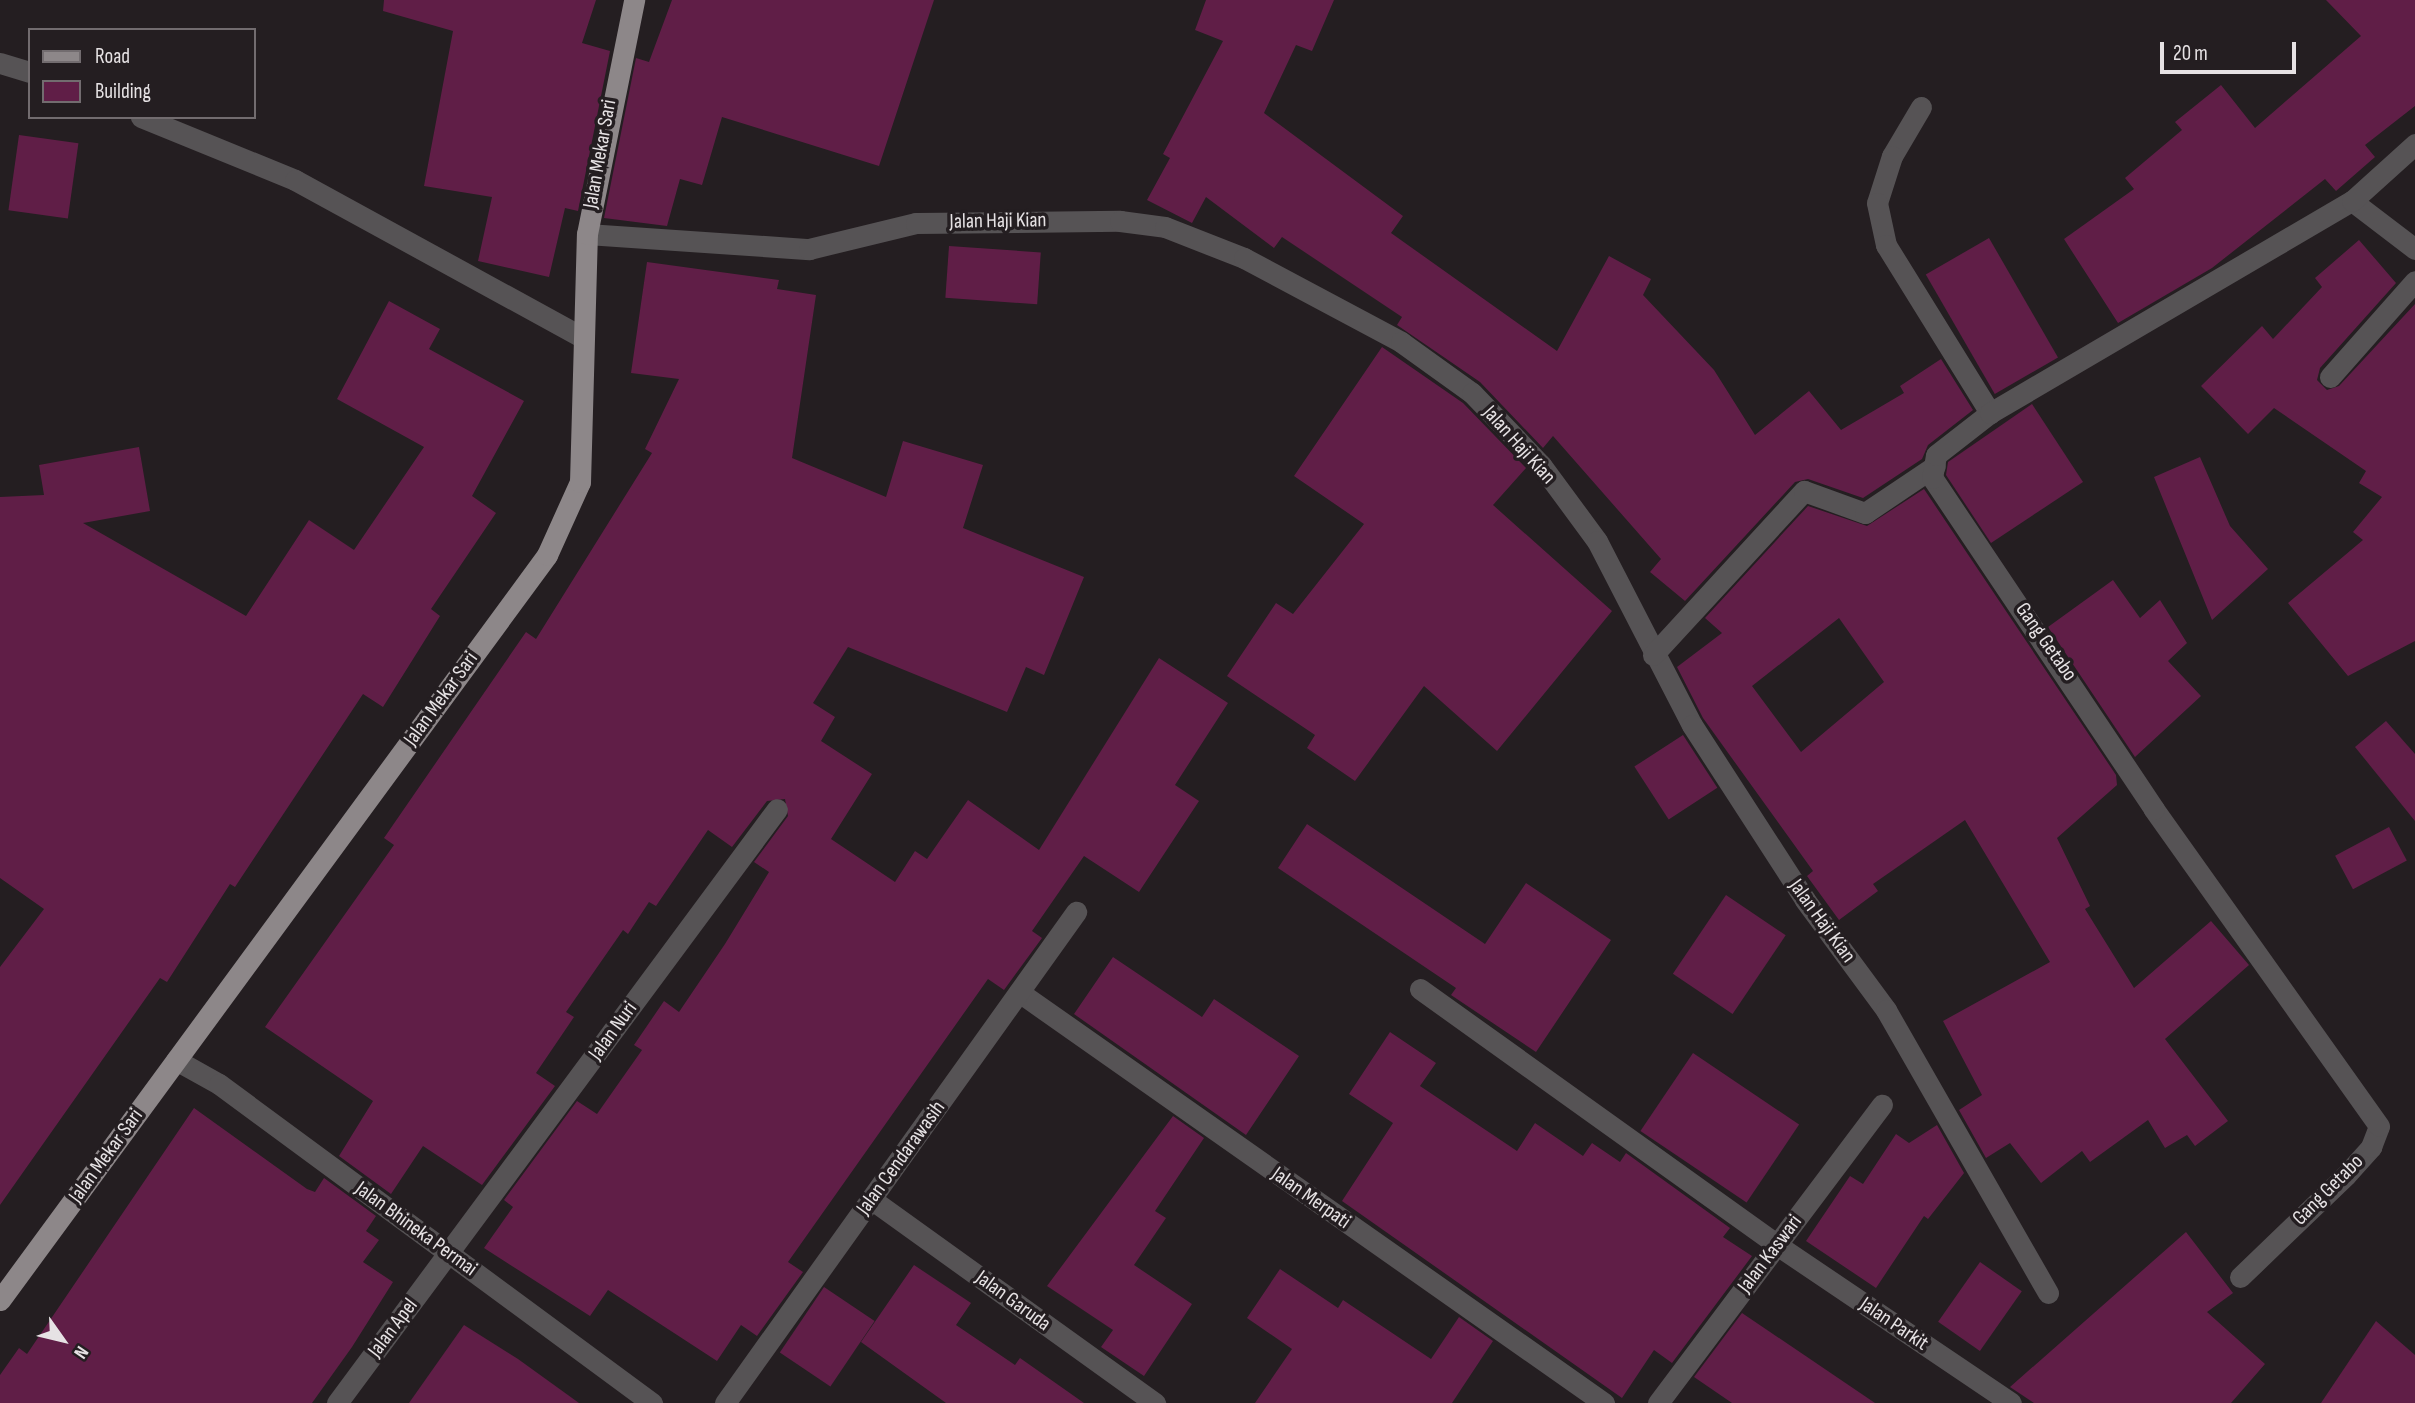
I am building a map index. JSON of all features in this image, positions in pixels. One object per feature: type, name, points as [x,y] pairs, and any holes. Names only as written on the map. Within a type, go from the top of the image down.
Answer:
[{"type":"main road","name":"Jalan Mekar Sari","points":[[0,1300],[547,555],[580,482],[587,234],[634,0]]},
{"type":"street","points":[[0,63],[28,71]]},
{"type":"street","points":[[1921,107],[1892,156],[1877,203],[1886,246],[1990,413]]},
{"type":"street","points":[[146,119],[295,180],[584,338]]},
{"type":"street","points":[[1653,655],[1804,491],[1864,513],[1935,466],[1936,455],[1990,413],[2352,201],[2415,144]]},
{"type":"street","points":[[2352,201],[2415,249]]},
{"type":"street","name":"Jalan Haji Kian","points":[[587,234],[809,249],[916,223],[1121,221],[1165,228],[1244,258],[1401,342],[1472,393],[1541,465],[1597,541],[1653,655],[1805,900],[1886,1010],[2048,1293]]},
{"type":"street","points":[[2330,377],[2415,281]]},
{"type":"street","name":"Gang Getabo","points":[[1935,466],[1932,478],[2154,808],[2379,1126],[2371,1147],[2346,1175],[2240,1277]]},
{"type":"street","name":"Jalan Nuri","points":[[449,1253],[777,809]]},
{"type":"street","name":"Jalan Cendarawasih","points":[[725,1403],[1076,912]]},
{"type":"street","name":"Jalan Parkit","points":[[1420,989],[1777,1245],[2011,1403]]},
{"type":"street","name":"Jalan Merpati","points":[[1019,992],[1604,1403]]},
{"type":"street","name":"Jalan Bhineka Permai","points":[[176,1060],[449,1253],[652,1403]]},
{"type":"street","name":"Jalan Kaswari","points":[[1658,1403],[1882,1105]]},
{"type":"street","name":"Jalan Garuda","points":[[871,1199],[1156,1403]]},
{"type":"street","name":"Jalan Apel","points":[[337,1403],[449,1253]]},
{"type":"building","points":[[384,0],[596,0],[582,43],[610,51],[578,211],[565,208],[549,277],[478,261],[492,197],[424,186],[453,31],[383,11]]},
{"type":"building","points":[[672,0],[934,0],[879,166],[722,117],[702,185],[680,179],[667,226],[604,218],[636,58],[649,62]]},
{"type":"building","points":[[1206,0],[1334,0],[1312,51],[1296,45],[1264,113],[1403,216],[1391,233],[1557,351],[1609,256],[1651,279],[1643,295],[1714,370],[1755,435],[1809,391],[1841,430],[1904,393],[1900,386],[1941,359],[1973,410],[1928,445],[1922,459],[1863,498],[1808,479],[1795,482],[1685,601],[1650,572],[1661,559],[1553,436],[1543,448],[1480,382],[1397,325],[1402,317],[1282,237],[1274,248],[1206,197],[1192,223],[1147,200],[1170,158],[1163,154],[1223,41],[1195,30]]},
{"type":"building","points":[[2326,0],[2415,0],[2415,106],[2365,145],[2375,157],[2336,191],[2325,179],[2212,268],[2118,323],[2064,239],[2134,189],[2125,178],[2182,130],[2175,122],[2221,85],[2255,128],[2361,36]]},
{"type":"building","points":[[19,135],[78,143],[68,219],[8,210]]},
{"type":"building","points":[[1989,238],[2058,358],[1995,394],[1926,274]]},
{"type":"building","points":[[2359,240],[2396,283],[2320,368],[2317,380],[2327,390],[2339,386],[2415,304],[2415,641],[2348,676],[2288,603],[2363,540],[2353,532],[2382,497],[2359,483],[2366,471],[2274,408],[2248,434],[2201,386],[2262,326],[2273,339],[2322,287],[2315,278]]},
{"type":"building","points":[[949,246],[1041,252],[1037,304],[945,298]]},
{"type":"building","points":[[647,262],[779,280],[777,289],[816,295],[792,458],[886,497],[903,441],[983,465],[963,528],[1084,577],[1044,675],[1026,667],[1007,712],[848,647],[813,703],[835,717],[821,741],[872,774],[831,839],[895,882],[915,851],[927,859],[968,800],[1039,850],[1159,658],[1228,703],[1175,785],[1199,801],[1139,892],[1084,856],[1032,931],[1042,938],[1004,990],[988,979],[788,1262],[803,1272],[757,1336],[741,1325],[717,1361],[608,1290],[590,1316],[484,1248],[513,1207],[504,1200],[577,1101],[597,1114],[642,1050],[634,1045],[664,1001],[679,1012],[725,944],[769,872],[754,862],[788,816],[785,799],[767,801],[732,847],[708,830],[656,906],[649,902],[628,934],[623,930],[566,1012],[574,1017],[536,1073],[555,1086],[482,1185],[423,1146],[391,1194],[339,1156],[373,1101],[265,1027],[394,845],[384,838],[526,632],[536,639],[652,453],[645,449],[679,379],[631,373]]},
{"type":"building","points":[[389,301],[440,329],[429,349],[524,401],[472,496],[496,513],[431,609],[440,616],[383,707],[363,694],[235,887],[230,884],[167,982],[160,978],[0,1205],[0,967],[44,909],[0,878],[0,497],[44,495],[39,465],[139,447],[150,511],[83,523],[246,616],[309,520],[354,550],[424,447],[337,399]]},
{"type":"building","points":[[1382,347],[1463,403],[1526,468],[1493,505],[1612,611],[1497,751],[1424,686],[1355,781],[1307,748],[1315,735],[1227,676],[1276,603],[1293,614],[1364,524],[1294,476]]},
{"type":"building","points":[[2032,404],[2083,482],[1991,543],[1946,475],[1948,462]]},
{"type":"building","points":[[2200,457],[2230,526],[2268,569],[2212,620],[2154,477]]},
{"type":"building","points":[[1924,489],[2116,775],[2117,785],[2057,838],[2090,906],[2085,909],[2134,988],[2211,921],[2249,965],[2165,1039],[2228,1121],[2195,1146],[2187,1135],[2165,1148],[2148,1120],[2090,1162],[2082,1151],[2041,1183],[2010,1143],[1986,1158],[1959,1110],[1982,1095],[1943,1021],[2050,962],[1965,820],[1873,884],[1878,891],[1839,920],[1807,876],[1813,871],[1703,718],[1677,667],[1722,633],[1705,618],[1808,506],[1867,526]],"holes":[[[1839,618],[1884,682],[1801,752],[1752,686]]]},
{"type":"building","points":[[2113,580],[2140,618],[2160,600],[2187,643],[2168,661],[2201,696],[2135,757],[2048,627]]},
{"type":"building","points":[[2386,721],[2415,754],[2415,821],[2355,747]]},
{"type":"building","points":[[1683,735],[1717,788],[1669,819],[1634,767]]},
{"type":"building","points":[[1307,824],[1485,944],[1526,883],[1611,940],[1536,1052],[1451,995],[1456,988],[1278,868]]},
{"type":"building","points":[[2389,827],[2407,861],[2353,889],[2335,856]]},
{"type":"building","points":[[1726,895],[1786,935],[1733,1014],[1673,974]]},
{"type":"building","points":[[1113,957],[1202,1017],[1214,999],[1299,1056],[1246,1135],[1074,1014]]},
{"type":"building","points":[[1390,1032],[1436,1063],[1420,1086],[1517,1151],[1535,1123],[1583,1156],[1592,1143],[1620,1162],[1626,1153],[1730,1228],[1723,1237],[1752,1256],[1672,1363],[1654,1350],[1622,1398],[1342,1201],[1393,1123],[1349,1094]]},
{"type":"building","points":[[1693,1053],[1799,1125],[1747,1203],[1640,1131]]},
{"type":"building","points":[[194,1108],[307,1189],[315,1192],[324,1178],[376,1216],[366,1231],[379,1240],[363,1262],[393,1282],[352,1347],[312,1403],[0,1403],[0,1375],[19,1348],[27,1354]]},
{"type":"building","points":[[1173,1116],[1204,1138],[1155,1211],[1166,1218],[1134,1265],[1192,1304],[1144,1376],[1101,1347],[1113,1330],[1047,1286]]},
{"type":"building","points":[[1937,1125],[1964,1173],[1928,1219],[1924,1216],[1876,1288],[1806,1241],[1850,1176],[1863,1184],[1896,1134],[1909,1143]]},
{"type":"building","points":[[2186,1232],[2233,1293],[2207,1312],[2265,1364],[2231,1403],[2034,1403],[2010,1387]]},
{"type":"building","points":[[1980,1262],[2022,1291],[1980,1351],[1938,1322]]},
{"type":"building","points":[[914,1265],[971,1303],[956,1325],[1015,1365],[1020,1358],[1084,1403],[946,1403],[861,1342]]},
{"type":"building","points":[[1280,1269],[1338,1308],[1343,1300],[1431,1359],[1459,1317],[1493,1341],[1452,1403],[1255,1403],[1292,1349],[1247,1318]]},
{"type":"building","points":[[824,1287],[875,1321],[830,1387],[780,1352]]},
{"type":"building","points":[[1742,1313],[1875,1403],[1732,1403],[1694,1377]]},
{"type":"building","points":[[2376,1321],[2415,1355],[2415,1403],[2321,1403]]},
{"type":"building","points":[[464,1325],[518,1359],[579,1403],[409,1403]]}]
